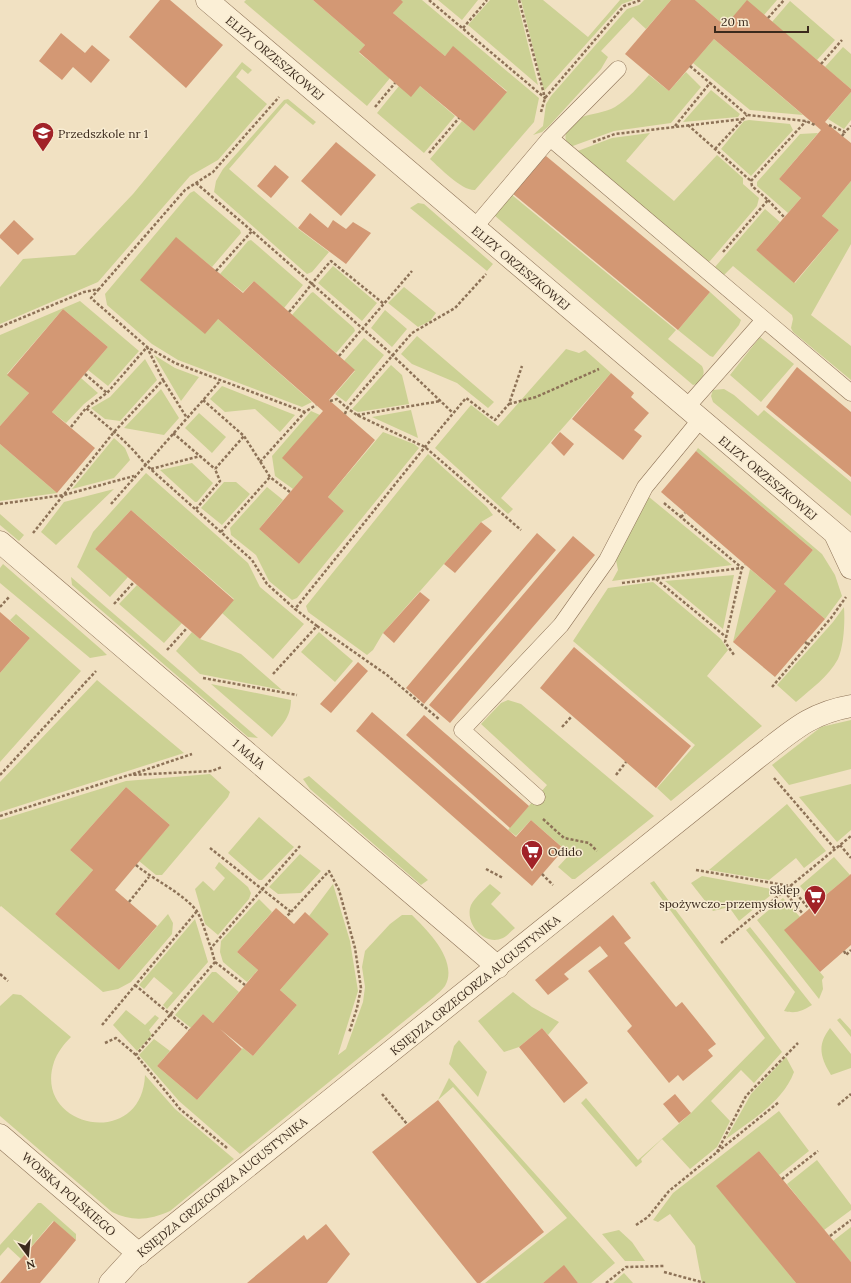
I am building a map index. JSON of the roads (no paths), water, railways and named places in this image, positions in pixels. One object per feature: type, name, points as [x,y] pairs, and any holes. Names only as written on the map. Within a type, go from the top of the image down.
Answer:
[{"type":"street","name":"ELIZY ORZESZKOWEJ","points":[[206,0],[844,542],[851,568]]},
{"type":"street","name":"1 MAJA","points":[[0,542],[498,967]]},
{"type":"street","name":"KSIĘDZA GRZEGORZA AUGUSTYNIKA","points":[[110,1283],[139,1254],[800,725],[810,718],[830,710],[851,706]]},
{"type":"street","name":"WOJSKA POLSKIEGO","points":[[0,1135],[139,1254]]},
{"type":"lane","points":[[474,228],[550,138],[618,70]]},
{"type":"lane","points":[[550,138],[851,393]]},
{"type":"lane","points":[[537,797],[462,730],[561,625],[587,586],[607,560],[645,487],[693,414],[764,320]]},
{"type":"place","name":"Przedszkole nr 1","points":[[43,152]]},
{"type":"place","name":"Odido","points":[[532,870]]},
{"type":"place","name":"Sklep spożywczo-przemysłowy","points":[[815,916]]}]
